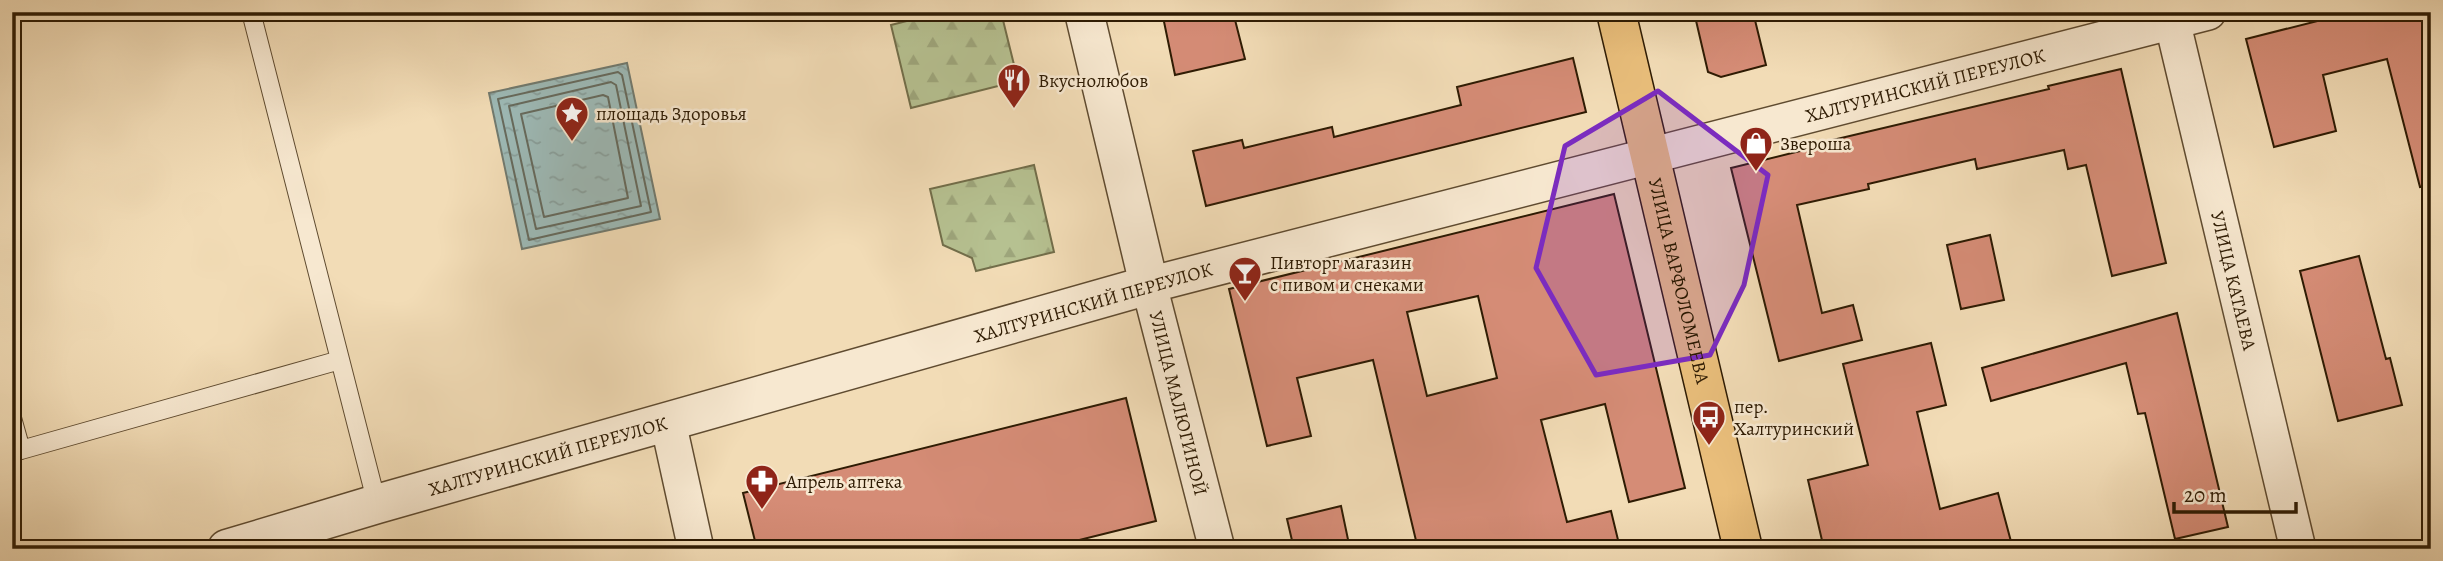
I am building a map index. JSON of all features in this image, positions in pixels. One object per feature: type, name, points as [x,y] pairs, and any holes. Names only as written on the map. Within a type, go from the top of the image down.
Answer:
[{"type":"main road","name":"УЛИЦА ВАРФОЛОМЕЕВА","points":[[1616,12],[1743,549]]},
{"type":"street","name":"УЛИЦА МАЛЮГИНОЙ","points":[[1084,12],[1149,285],[1217,549]]},
{"type":"street","name":"ХАЛТУРИНСКИЙ ПЕРЕУЛОК","points":[[228,549],[377,504],[1149,285],[1650,157],[2171,17],[2208,12]]},
{"type":"street","name":"УЛИЦА КАТАЕВА","points":[[2171,17],[2298,549]]},
{"type":"street","points":[[668,422],[696,549]]},
{"type":"lane","points":[[251,12],[377,504]]},
{"type":"lane","points":[[12,418],[21,450],[340,360]]},
{"type":"highlighted area","points":[[1658,91],[1768,175],[1744,285],[1710,355],[1596,375],[1536,268],[1565,146]]},
{"type":"green space","points":[[942,12],[1001,12],[1018,81],[911,108],[891,25]]},
{"type":"green space","points":[[1034,165],[1054,252],[976,271],[972,258],[943,245],[930,189]]},
{"type":"water","points":[[627,63],[660,219],[522,249],[489,93]]},
{"type":"building","points":[[1162,12],[1233,12],[1245,59],[1175,75]]},
{"type":"building","points":[[1694,12],[1753,12],[1766,65],[1721,77],[1708,72]]},
{"type":"building","points":[[2353,12],[2431,12],[2431,185],[2420,187],[2387,59],[2323,75],[2336,131],[2274,147],[2246,39]]},
{"type":"building","points":[[1573,58],[1586,112],[1206,206],[1193,151],[1242,140],[1244,148],[1332,127],[1334,137],[1461,105],[1457,87]]},
{"type":"building","points":[[2121,69],[2166,263],[2112,276],[2086,165],[2068,169],[2064,150],[1977,169],[1975,159],[1868,184],[1869,189],[1797,205],[1822,313],[1853,305],[1862,340],[1779,361],[1731,168],[1804,150],[1803,147],[2049,89],[2048,86]]},
{"type":"building","points":[[1614,194],[1685,488],[1629,502],[1605,404],[1541,420],[1567,522],[1611,511],[1619,544],[1598,549],[1418,549],[1373,360],[1297,378],[1311,436],[1267,446],[1229,289]],"holes":[[[1478,296],[1497,378],[1427,396],[1407,312]]]},
{"type":"building","points":[[1990,235],[2004,300],[1961,309],[1947,245]]},
{"type":"building","points":[[2359,256],[2386,359],[2390,358],[2402,405],[2338,421],[2300,271]]},
{"type":"building","points":[[2177,313],[2228,527],[2175,539],[2145,413],[2138,414],[2126,363],[1991,401],[1982,368]]},
{"type":"building","points":[[1931,343],[1946,405],[1917,412],[1940,509],[1998,493],[2013,549],[1824,549],[1808,480],[1868,465],[1843,364]]},
{"type":"building","points":[[1126,398],[1156,521],[1043,549],[757,549],[743,493]]},
{"type":"building","points":[[1341,506],[1350,549],[1294,549],[1287,519]]},
{"type":"place","name":"Вкуснолюбов","points":[[1014,110]]},
{"type":"place","name":"площадь Здоровья","points":[[572,143]]},
{"type":"place","name":"Звероша","points":[[1756,173]]},
{"type":"place","name":"Пивторг магазин с пивом и снеками","points":[[1245,303]]},
{"type":"place","name":"пер. Халтуринский","points":[[1709,447]]},
{"type":"place","name":"Апрель аптека","points":[[762,511]]}]
